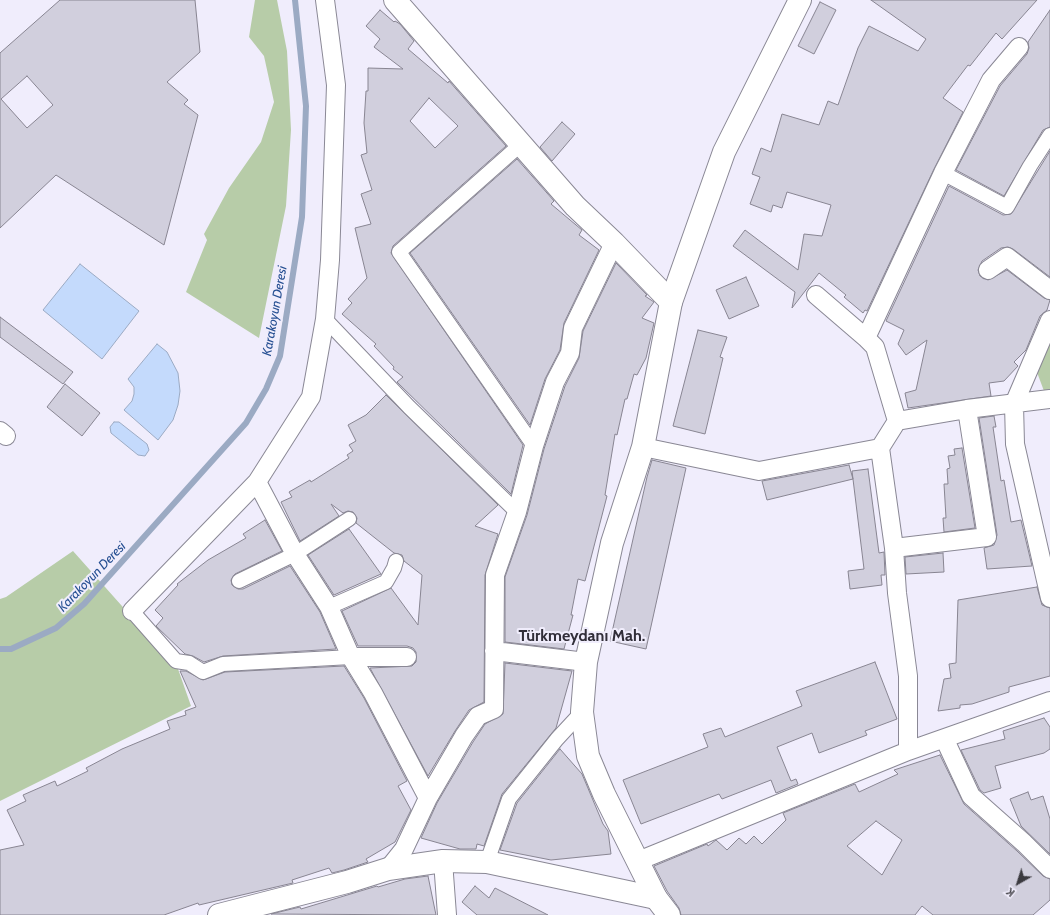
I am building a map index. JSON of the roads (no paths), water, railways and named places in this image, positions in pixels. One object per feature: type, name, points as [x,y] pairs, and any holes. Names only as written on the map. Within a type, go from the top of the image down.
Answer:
[{"type":"main road","points":[[395,0],[575,206],[614,243],[671,302]]},
{"type":"main road","points":[[662,906],[604,794],[588,756],[582,712],[586,662],[612,543],[642,447],[671,302],[724,152],[800,0]]},
{"type":"main road","points":[[219,915],[347,882],[388,869],[443,861],[487,862],[662,906]]},
{"type":"street","points":[[325,0],[336,85],[330,260],[325,319],[311,397],[257,482],[132,611],[176,661],[189,663],[203,672],[224,664],[351,657],[407,657]]},
{"type":"street","points":[[866,338],[943,173],[991,80],[1019,47]]},
{"type":"street","points":[[943,173],[1008,207],[1030,166],[1050,135]]},
{"type":"street","points":[[520,144],[399,252],[534,446]]},
{"type":"street","points":[[388,869],[404,849],[428,798],[478,716],[494,709],[495,575],[517,512],[534,446],[555,382],[570,353],[573,328],[614,243]]},
{"type":"street","points":[[988,270],[1007,257],[1050,290]]},
{"type":"street","points":[[816,295],[875,347],[896,421],[880,448],[894,548],[897,593],[908,676],[908,752]]},
{"type":"street","points":[[325,319],[409,407],[517,512]]},
{"type":"street","points":[[1050,320],[1014,404],[1015,444],[1050,598]]},
{"type":"street","points":[[896,421],[967,409],[1050,399]]},
{"type":"street","points":[[894,548],[987,537],[967,409]]},
{"type":"street","points":[[642,447],[760,471],[880,448]]},
{"type":"street","points":[[257,482],[295,554],[329,607],[351,657],[373,693],[428,798]]},
{"type":"street","points":[[239,582],[295,554],[349,520]]},
{"type":"street","points":[[329,607],[386,582],[394,568],[396,561]]},
{"type":"street","points":[[494,651],[586,662]]},
{"type":"street","points":[[638,861],[908,752],[945,740],[1050,701]]},
{"type":"street","points":[[487,862],[509,799],[582,712]]},
{"type":"street","points":[[945,740],[971,796],[1024,842],[1050,869]]},
{"type":"street","points":[[443,861],[447,915]]},
{"type":"water","points":[[80,264],[139,311],[102,359],[43,310]]},
{"type":"water","points":[[157,344],[167,352],[178,373],[180,391],[178,405],[173,420],[158,440],[124,410],[132,401],[134,394],[134,387],[128,379]]},
{"type":"water","points":[[114,422],[119,422],[147,444],[149,450],[145,456],[138,455],[111,433],[110,427]]},
{"type":"waterway","name":"Karakoyun Deresi","points":[[0,649],[11,649],[56,628],[84,604],[246,423],[266,389],[280,356],[302,217],[306,106],[295,0]]},
{"type":"district","name":"Türkmeydanı Mah.","points":[[582,636]]}]
